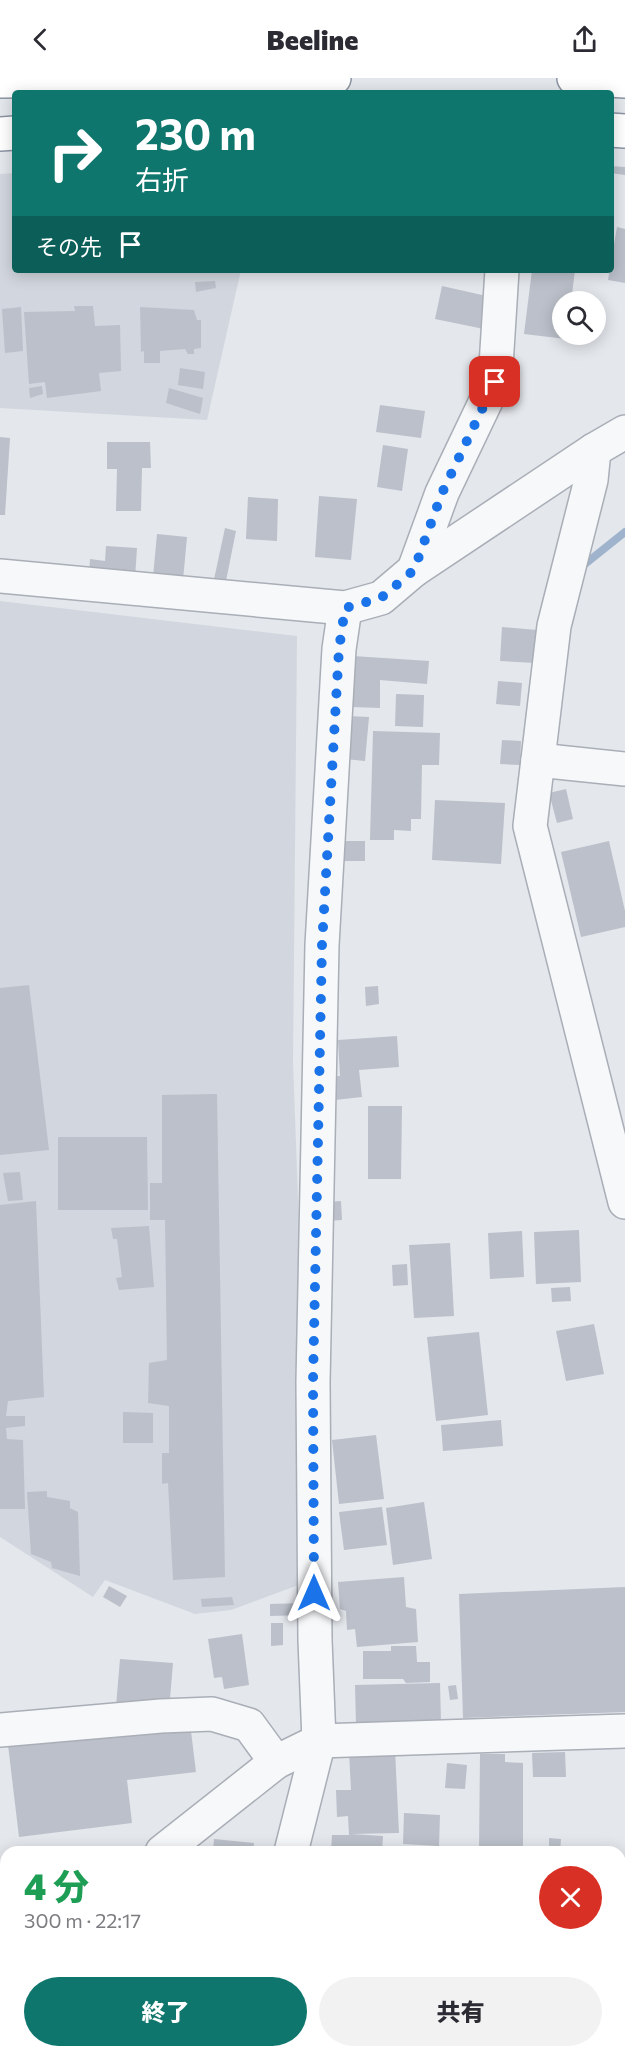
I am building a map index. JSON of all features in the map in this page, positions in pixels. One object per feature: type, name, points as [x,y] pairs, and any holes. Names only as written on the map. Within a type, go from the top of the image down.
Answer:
[{"type":"highway","points":[[0,81],[334,78]]},
{"type":"highway","points":[[574,78],[625,81]]},
{"type":"street","points":[[414,570],[442,493],[495,382],[502,273]]},
{"type":"street","points":[[0,576],[345,608],[381,598],[414,570],[594,450],[625,432]]},
{"type":"street","points":[[594,450],[591,480],[554,626],[530,826],[625,1202]]},
{"type":"street","points":[[293,1846],[319,1741],[315,1640],[313,1382],[321,957],[339,649],[345,608]]},
{"type":"street","points":[[538,760],[625,768]]},
{"type":"street","points":[[0,1730],[161,1716],[212,1714],[249,1725],[276,1762]]},
{"type":"street","points":[[170,1846],[276,1762],[319,1741],[625,1731]]},
{"type":"shaded area","points":[[12,173],[12,273],[240,273],[207,420],[0,408],[0,174]]},
{"type":"shaded area","points":[[0,601],[297,636],[293,1062],[312,1580],[231,1610],[195,1614],[105,1580],[93,1597],[0,1537]]},
{"type":"building","points":[[614,166],[625,167],[625,175],[614,174]]},
{"type":"building","points":[[617,227],[625,229],[625,283],[608,280],[609,273],[614,273],[614,245]]},
{"type":"building","points":[[532,273],[575,273],[572,291],[552,291],[552,337],[524,334]]},
{"type":"building","points":[[215,281],[216,288],[196,292],[195,282]]},
{"type":"building","points":[[442,286],[491,297],[484,329],[435,319]]},
{"type":"building","points":[[74,306],[93,306],[95,326],[120,325],[121,371],[99,373],[101,391],[47,398],[45,382],[29,384],[24,312],[75,311]]},
{"type":"building","points":[[21,307],[23,351],[5,353],[2,309]]},
{"type":"building","points":[[140,307],[194,310],[197,320],[201,320],[201,348],[194,349],[194,354],[188,354],[185,349],[160,351],[160,363],[144,363],[144,351],[141,352]]},
{"type":"building","points":[[180,368],[205,372],[203,389],[178,385]]},
{"type":"building","points":[[42,386],[43,394],[30,398],[29,388]]},
{"type":"building","points":[[169,388],[203,398],[200,414],[166,403]]},
{"type":"building","points":[[380,405],[425,411],[421,438],[376,432]]},
{"type":"building","points":[[0,437],[10,438],[5,515],[0,515]]},
{"type":"building","points":[[107,442],[150,442],[151,468],[142,468],[141,511],[116,511],[117,469],[107,469]]},
{"type":"building","points":[[383,445],[408,449],[402,491],[377,487]]},
{"type":"building","points":[[319,496],[357,499],[351,560],[315,557]]},
{"type":"building","points":[[248,497],[278,499],[277,541],[246,539]]},
{"type":"building","points":[[225,528],[236,531],[225,586],[213,584]]},
{"type":"building","points":[[157,534],[187,537],[183,580],[153,577]]},
{"type":"building","points":[[106,546],[137,548],[135,578],[89,575],[90,559],[105,561]]},
{"type":"building","points":[[502,627],[537,630],[535,663],[500,661]]},
{"type":"building","points":[[353,656],[429,661],[427,684],[380,680],[380,708],[352,707]]},
{"type":"building","points":[[498,681],[522,683],[520,706],[496,704]]},
{"type":"building","points":[[396,694],[424,695],[423,727],[395,726]]},
{"type":"building","points":[[348,716],[369,717],[365,761],[345,759]]},
{"type":"building","points":[[373,731],[440,733],[439,765],[422,765],[421,819],[411,819],[411,831],[394,830],[394,840],[370,840]]},
{"type":"building","points":[[502,740],[521,741],[520,765],[500,764]]},
{"type":"building","points":[[566,789],[573,819],[557,823],[549,793]]},
{"type":"building","points":[[435,800],[505,803],[501,864],[432,860]]},
{"type":"building","points":[[338,841],[365,841],[365,861],[337,861]]},
{"type":"building","points":[[609,841],[625,911],[625,927],[581,937],[561,852]]},
{"type":"building","points":[[29,985],[49,1150],[0,1155],[0,988]]},
{"type":"building","points":[[378,986],[379,1004],[366,1006],[365,987]]},
{"type":"building","points":[[397,1036],[399,1067],[359,1070],[362,1097],[326,1101],[324,1077],[340,1076],[338,1040]]},
{"type":"building","points":[[217,1094],[225,1577],[173,1580],[168,1483],[162,1484],[162,1453],[169,1453],[169,1406],[148,1403],[149,1363],[167,1360],[165,1220],[150,1220],[150,1183],[162,1183],[162,1095]]},
{"type":"building","points":[[368,1106],[402,1106],[401,1179],[368,1179]]},
{"type":"building","points":[[58,1137],[147,1137],[148,1210],[58,1210]]},
{"type":"building","points":[[20,1172],[23,1200],[8,1201],[3,1173]]},
{"type":"building","points":[[36,1201],[44,1397],[8,1401],[6,1416],[25,1416],[25,1426],[6,1428],[7,1439],[23,1440],[25,1509],[0,1509],[0,1205]]},
{"type":"building","points":[[341,1201],[342,1220],[327,1221],[326,1202]]},
{"type":"building","points":[[149,1226],[154,1287],[119,1290],[116,1278],[122,1277],[117,1239],[113,1239],[111,1228]]},
{"type":"building","points":[[579,1230],[581,1282],[536,1284],[534,1232]]},
{"type":"building","points":[[522,1231],[524,1277],[490,1279],[488,1233]]},
{"type":"building","points":[[450,1243],[454,1316],[414,1318],[409,1245]]},
{"type":"building","points":[[407,1264],[408,1285],[393,1286],[392,1265]]},
{"type":"building","points":[[570,1287],[571,1301],[552,1302],[551,1288]]},
{"type":"building","points":[[594,1324],[604,1374],[566,1381],[556,1331]]},
{"type":"building","points":[[479,1332],[488,1415],[436,1421],[427,1337]]},
{"type":"building","points":[[123,1412],[153,1413],[153,1443],[123,1443]]},
{"type":"building","points":[[501,1420],[503,1446],[443,1451],[441,1425]]},
{"type":"building","points":[[376,1435],[384,1499],[339,1504],[332,1440]]},
{"type":"building","points":[[47,1491],[47,1497],[70,1501],[70,1508],[78,1512],[80,1576],[52,1568],[51,1562],[31,1554],[27,1492]]},
{"type":"building","points":[[424,1502],[432,1559],[393,1565],[386,1508]]},
{"type":"building","points":[[382,1507],[387,1545],[344,1550],[339,1512]]},
{"type":"building","points":[[404,1577],[406,1607],[416,1609],[418,1642],[357,1647],[355,1629],[347,1630],[346,1611],[340,1609],[338,1582]]},
{"type":"building","points":[[109,1586],[127,1596],[120,1607],[103,1597]]},
{"type":"building","points":[[625,1587],[625,1712],[463,1718],[459,1594]]},
{"type":"building","points":[[232,1597],[234,1605],[202,1607],[201,1599]]},
{"type":"building","points":[[303,1603],[304,1615],[270,1616],[270,1604]]},
{"type":"building","points":[[271,1623],[283,1623],[283,1645],[271,1646]]},
{"type":"building","points":[[242,1634],[249,1685],[224,1689],[222,1677],[214,1678],[208,1639]]},
{"type":"building","points":[[391,1646],[416,1646],[417,1662],[430,1662],[430,1682],[406,1683],[403,1679],[363,1679],[363,1651],[391,1651]]},
{"type":"building","points":[[120,1659],[173,1663],[169,1711],[116,1706]]},
{"type":"building","points":[[440,1683],[441,1723],[356,1725],[355,1685]]},
{"type":"building","points":[[456,1685],[458,1699],[450,1700],[448,1686]]},
{"type":"building","points":[[190,1723],[196,1772],[127,1780],[132,1823],[19,1837],[8,1745]]},
{"type":"building","points":[[395,1750],[399,1833],[351,1834],[383,1836],[382,1846],[331,1846],[332,1835],[349,1835],[348,1816],[337,1817],[336,1790],[351,1790],[349,1752]]},
{"type":"building","points":[[565,1752],[566,1777],[533,1777],[532,1753]]},
{"type":"building","points":[[480,1754],[505,1754],[505,1762],[523,1763],[523,1846],[479,1846]]},
{"type":"building","points":[[447,1763],[467,1765],[465,1789],[445,1788]]},
{"type":"building","points":[[404,1813],[440,1815],[439,1846],[403,1844]]},
{"type":"building","points":[[549,1838],[561,1839],[560,1846],[549,1846]]},
{"type":"building","points":[[214,1839],[254,1843],[254,1846],[213,1846]]},
{"type":"waterway","points":[[580,568],[625,532]]},
{"type":"route","points":[[314,1593],[313,1382],[322,945],[339,649],[345,608],[381,598],[414,570],[442,493],[495,382]]}]
